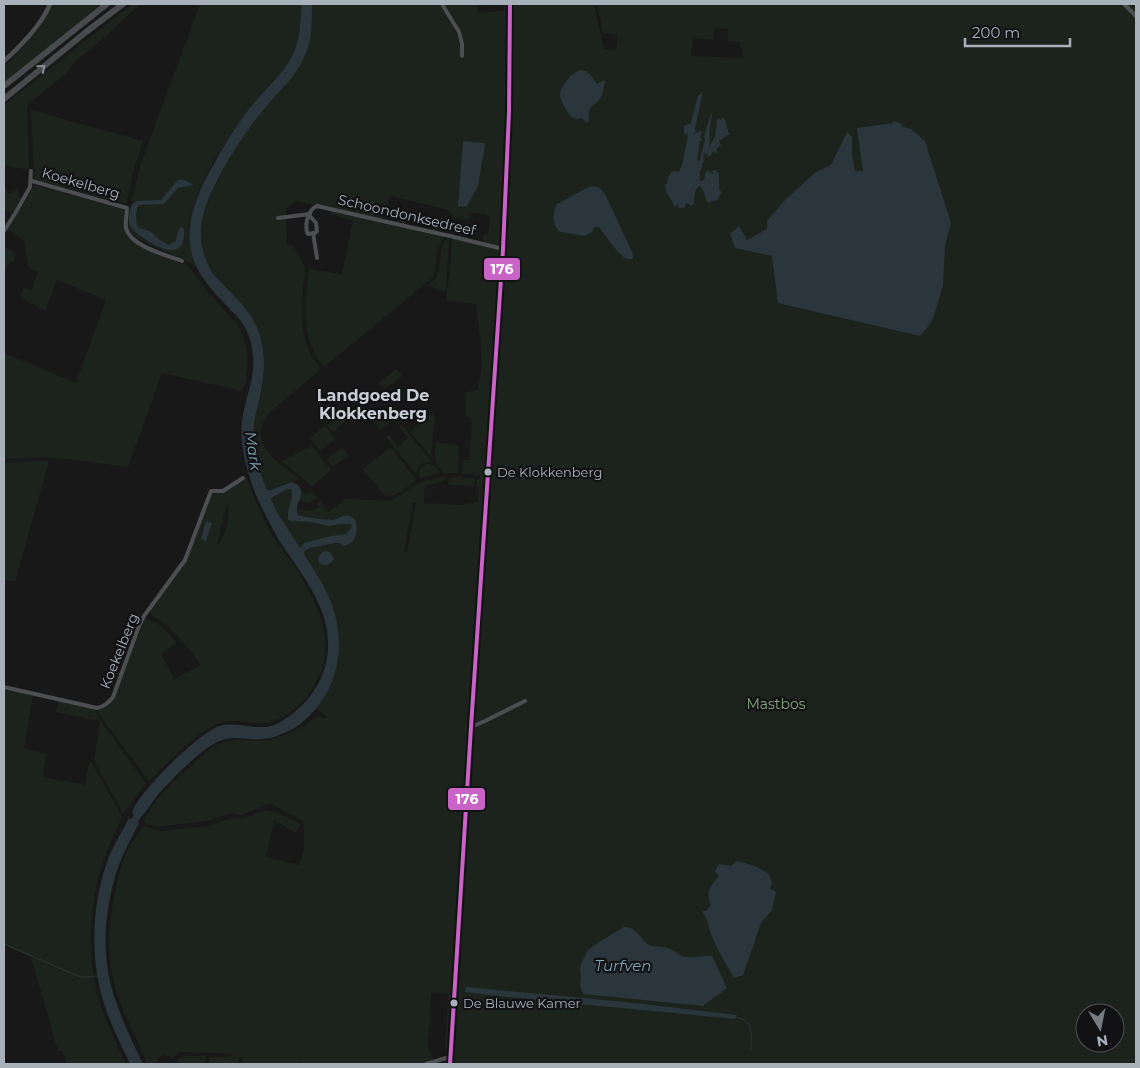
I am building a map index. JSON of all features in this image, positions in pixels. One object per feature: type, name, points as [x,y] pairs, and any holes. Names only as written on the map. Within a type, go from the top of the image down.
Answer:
[{"type":"highway","points":[[4,86],[107,4]]},
{"type":"highway","points":[[4,99],[86,32],[124,4]]},
{"type":"street","points":[[4,61],[20,46],[46,13],[50,4]]},
{"type":"street","points":[[442,4],[458,32],[462,44],[462,56]]},
{"type":"street","points":[[450,1064],[503,249],[509,112],[510,4]]},
{"type":"street","points":[[1124,4],[1136,16]]},
{"type":"street","name":"Koekelberg","points":[[4,231],[26,196],[32,181],[31,171]]},
{"type":"street","name":"Koekelberg","points":[[32,181],[127,208],[126,229],[134,241],[182,262]]},
{"type":"street","name":"Schoondonksedreef","points":[[278,218],[309,215],[313,208],[317,206],[503,249]]},
{"type":"street","points":[[309,215],[316,223],[316,232],[307,233],[306,231],[309,215]]},
{"type":"street","points":[[312,233],[317,258]]},
{"type":"street","name":"Koekelberg","points":[[4,687],[97,708],[108,703],[113,697],[144,616],[185,560],[211,491],[223,491],[244,478]]},
{"type":"street","points":[[471,727],[525,701]]},
{"type":"street","points":[[426,1064],[450,1058]]},
{"type":"green space","points":[[51,4],[104,4],[4,82],[4,66],[24,45]]},
{"type":"green space","points":[[132,4],[140,4],[105,37],[74,62],[68,72],[27,105],[29,170],[4,165],[4,105]]},
{"type":"green space","points":[[200,4],[301,4],[299,35],[290,60],[246,113],[224,144],[204,179],[197,197],[191,213],[189,229],[194,260],[198,270],[191,263],[140,240],[130,232],[128,224],[129,216],[129,222],[170,250],[185,239],[184,233],[179,228],[175,242],[169,245],[150,231],[139,228],[136,216],[139,205],[164,204],[185,180],[161,200],[133,202],[131,206],[140,166]]},
{"type":"green space","name":"Mastbos","points":[[312,4],[440,4],[457,34],[461,55],[464,55],[461,36],[446,4],[477,4],[478,13],[504,11],[504,4],[508,4],[508,12],[513,12],[514,4],[594,4],[604,49],[616,50],[618,35],[603,33],[597,4],[1136,4],[1136,1064],[454,1064],[457,990],[452,989],[448,1049],[445,1048],[448,994],[432,993],[427,1043],[432,1059],[420,1064],[302,1064],[302,1062],[294,1064],[241,1064],[243,1057],[239,1058],[237,1064],[208,1064],[210,1057],[230,1057],[233,1054],[183,1052],[173,1058],[165,1055],[161,1056],[156,1064],[147,1064],[117,994],[111,968],[109,941],[111,914],[118,878],[124,857],[138,834],[144,826],[159,831],[208,826],[232,818],[244,818],[266,810],[277,812],[300,824],[296,833],[274,820],[266,857],[299,865],[304,851],[304,822],[270,803],[242,815],[232,813],[207,821],[157,827],[143,822],[153,804],[169,786],[211,748],[236,739],[269,740],[304,727],[318,715],[324,719],[327,717],[316,708],[326,694],[337,659],[338,627],[329,598],[304,554],[305,551],[311,548],[335,543],[348,545],[356,536],[357,523],[341,517],[330,520],[304,516],[297,514],[296,509],[311,511],[319,507],[317,503],[320,501],[328,512],[346,499],[391,501],[418,483],[442,477],[448,477],[441,482],[425,486],[424,503],[460,505],[478,502],[479,487],[477,486],[477,479],[480,479],[480,475],[462,474],[463,460],[470,460],[469,451],[472,426],[471,418],[465,413],[466,392],[477,390],[481,370],[481,348],[476,304],[446,301],[452,238],[483,241],[483,236],[488,234],[490,217],[484,214],[471,213],[469,220],[453,217],[449,210],[390,196],[383,219],[296,201],[286,208],[287,245],[293,246],[305,268],[302,311],[303,331],[309,351],[321,369],[271,411],[264,422],[261,432],[262,442],[266,450],[299,479],[272,490],[266,488],[263,481],[254,440],[264,360],[260,333],[256,324],[237,298],[211,270],[202,247],[201,228],[211,195],[229,158],[264,108],[303,60],[311,25]],"holes":[[[715,28],[728,29],[727,41],[740,42],[744,58],[691,56],[693,38],[713,40]],[[413,503],[416,503],[407,552],[404,552]]]},
{"type":"green space","points":[[31,110],[143,141],[126,204],[34,179]]},
{"type":"green space","points":[[4,184],[8,194],[17,190],[21,199],[12,213],[4,209]]},
{"type":"green space","points":[[35,185],[123,209],[125,213],[125,229],[129,238],[189,267],[207,291],[237,324],[242,334],[248,361],[246,381],[242,391],[162,373],[128,467],[48,457],[4,459],[4,353],[76,383],[106,300],[57,280],[45,311],[20,297],[24,287],[32,290],[38,272],[28,267],[24,240],[7,230]]},
{"type":"green space","points":[[330,211],[445,236],[438,249],[432,278],[324,367],[311,345],[306,320],[309,269],[342,274],[353,221],[332,214]]},
{"type":"green space","points":[[449,237],[446,291],[428,285],[437,276],[442,246]]},
{"type":"green space","points":[[4,246],[16,254],[13,262],[8,264],[5,270],[4,269]]},
{"type":"green space","points":[[396,369],[402,376],[385,389],[379,383]]},
{"type":"green space","points":[[350,407],[355,413],[333,432],[327,425]]},
{"type":"green space","points":[[389,408],[396,417],[380,430],[373,421]]},
{"type":"green space","points":[[432,414],[435,417],[431,456],[410,432]]},
{"type":"green space","points":[[401,425],[432,462],[421,464],[416,474],[386,437],[389,435],[398,447],[408,438],[400,427]]},
{"type":"green space","points":[[325,426],[335,439],[320,451],[310,438]]},
{"type":"green space","points":[[436,442],[459,445],[458,473],[444,473],[440,469],[436,459]]},
{"type":"green space","points":[[312,446],[331,470],[312,486],[282,461]]},
{"type":"green space","points":[[342,447],[348,455],[333,467],[327,459]]},
{"type":"green space","points":[[391,447],[416,480],[398,493],[385,496],[363,469]]},
{"type":"green space","points":[[49,461],[15,581],[4,580],[4,463]]},
{"type":"green space","points":[[428,464],[434,465],[440,473],[420,478],[420,469]]},
{"type":"green space","points":[[453,477],[475,478],[474,486],[447,485]]},
{"type":"green space","points":[[246,478],[271,533],[297,570],[316,605],[321,618],[326,644],[322,670],[308,695],[287,715],[269,723],[229,721],[208,729],[186,745],[149,781],[99,714],[98,710],[111,702],[145,619],[159,625],[177,643],[161,654],[174,678],[171,681],[201,665],[178,636],[149,612],[184,564],[211,495],[221,492]],"holes":[[[228,504],[227,526],[218,545],[226,507]],[[207,521],[212,523],[206,541],[201,539]]]},
{"type":"green space","points":[[287,489],[291,489],[293,494],[287,514],[290,521],[311,522],[329,526],[351,524],[352,527],[346,534],[331,536],[304,544],[300,548],[271,499]]},
{"type":"green space","points":[[312,491],[317,498],[310,503],[299,501],[301,492],[307,495]]},
{"type":"green space","points":[[4,689],[33,695],[24,748],[46,754],[43,777],[85,785],[89,763],[92,763],[122,817],[99,875],[93,909],[91,945],[94,979],[98,996],[110,1031],[126,1064],[67,1064],[63,1051],[58,1051],[31,957],[4,945]]},
{"type":"green space","points":[[58,701],[94,709],[97,716],[146,784],[123,813],[94,761],[100,721],[56,712]]},
{"type":"green space","points":[[206,1056],[205,1064],[176,1064],[180,1057]]},
{"type":"water","name":"Mark","points":[[301,4],[312,4],[311,33],[306,53],[295,73],[256,119],[225,165],[209,198],[201,228],[201,241],[206,259],[214,275],[248,311],[260,334],[264,361],[263,379],[254,421],[254,440],[266,488],[270,490],[289,483],[297,484],[301,491],[297,508],[298,515],[332,520],[348,516],[356,522],[354,539],[347,545],[343,546],[335,543],[310,548],[304,554],[325,588],[334,611],[339,638],[337,665],[328,691],[303,722],[271,738],[229,738],[210,746],[172,779],[140,818],[116,873],[106,925],[107,960],[113,993],[143,1064],[130,1064],[105,1006],[98,981],[94,947],[98,895],[112,851],[129,818],[131,819],[134,815],[132,813],[136,804],[156,779],[184,751],[219,726],[267,727],[283,721],[310,696],[321,678],[327,658],[327,633],[319,604],[266,517],[249,475],[242,442],[242,423],[253,366],[251,342],[241,321],[211,289],[201,275],[192,254],[190,240],[193,212],[202,185],[238,124],[284,69],[295,50],[300,24]],"holes":[[[287,489],[291,489],[292,496],[288,515],[290,521],[311,522],[329,526],[351,524],[352,527],[346,534],[304,543],[300,548],[271,499]]]},
{"type":"water","points":[[580,70],[592,76],[597,84],[605,80],[599,101],[590,108],[589,121],[587,123],[582,118],[572,117],[560,97],[562,87],[567,80]]},
{"type":"water","points":[[701,91],[702,96],[694,135],[696,132],[702,131],[700,137],[703,140],[700,141],[697,161],[700,160],[711,113],[709,148],[715,138],[717,120],[719,118],[721,120],[722,118],[724,119],[730,134],[720,140],[721,145],[716,149],[716,153],[713,151],[708,156],[709,150],[707,155],[703,153],[704,160],[700,172],[700,181],[702,181],[706,172],[708,171],[713,174],[711,171],[715,170],[719,174],[719,189],[722,193],[718,197],[719,199],[709,203],[700,186],[695,191],[694,204],[691,206],[686,203],[685,208],[678,207],[678,204],[675,207],[666,191],[665,185],[671,172],[679,172],[683,162],[688,135],[688,133],[686,135],[684,133],[684,126],[691,123],[698,95],[700,95]]},
{"type":"water","points":[[893,121],[911,129],[925,141],[951,223],[945,245],[943,286],[933,319],[920,336],[778,303],[772,256],[735,248],[730,234],[739,226],[747,240],[767,229],[767,221],[786,199],[816,172],[831,165],[847,132],[852,137],[852,155],[855,171],[863,171],[857,128],[893,123]]},
{"type":"water","points":[[463,141],[484,143],[485,145],[478,186],[467,206],[458,207]]},
{"type":"water","points":[[178,180],[185,180],[194,185],[178,188],[164,204],[139,205],[136,214],[139,228],[150,231],[169,245],[175,242],[180,227],[183,228],[184,240],[181,246],[170,250],[154,244],[132,229],[129,216],[132,204],[137,201],[161,200]]},
{"type":"water","points":[[591,186],[600,188],[606,196],[633,254],[633,258],[629,259],[622,255],[599,227],[594,227],[592,232],[585,236],[561,232],[556,227],[554,215],[557,204]]},
{"type":"water","points":[[206,521],[212,523],[206,541],[201,539]]},
{"type":"water","points":[[326,551],[330,552],[334,559],[329,564],[324,565],[319,563],[318,559]]},
{"type":"water","points":[[737,861],[757,867],[769,874],[772,884],[770,888],[776,892],[772,910],[761,923],[743,975],[734,978],[716,945],[702,911],[706,911],[711,905],[709,892],[719,876],[715,871],[719,864],[731,866]]},
{"type":"water","name":"Turfven","points":[[624,927],[633,929],[645,942],[652,946],[665,947],[685,957],[712,956],[727,988],[703,1006],[583,994],[580,985],[580,970],[588,950]]},
{"type":"water","points":[[466,987],[626,1002],[737,1015],[735,1019],[497,996],[465,992]]},
{"type":"waterway","points":[[4,944],[78,976],[99,976]]},
{"type":"waterway","points":[[736,1017],[742,1019],[751,1028],[751,1049]]},
{"type":"transit line","name":"176","points":[[450,1064],[503,249],[509,112],[510,4]]},
{"type":"place","name":"De Klokkenberg","points":[[488,472]]},
{"type":"place","name":"De Blauwe Kamer","points":[[454,1003]]},
{"type":"district","name":"Landgoed De Klokkenberg","points":[[373,404]]}]
